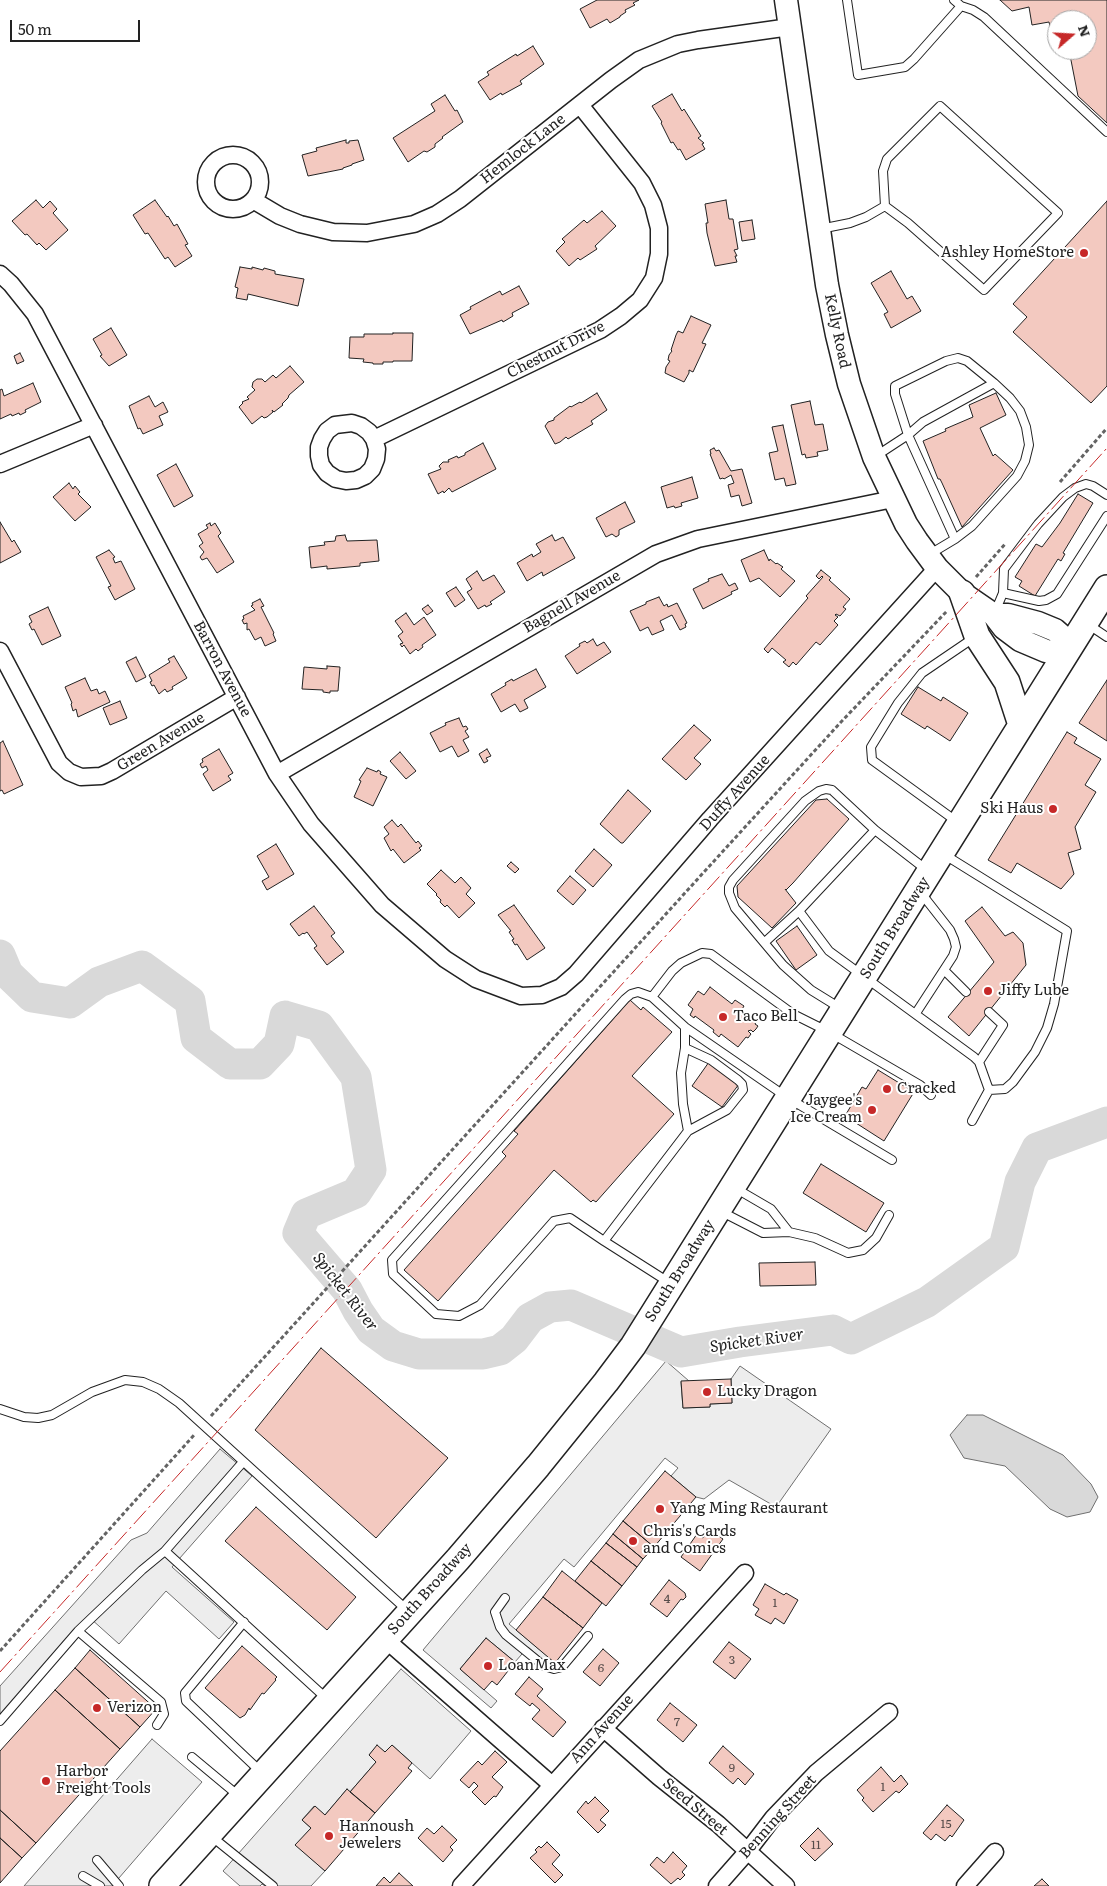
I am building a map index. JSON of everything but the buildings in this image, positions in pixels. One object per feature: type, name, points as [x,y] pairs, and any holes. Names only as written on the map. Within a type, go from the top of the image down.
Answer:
[{"type":"main road","name":"South Broadway","points":[[171,1880],[263,1773],[458,1559],[538,1466],[633,1346],[1107,588]]},
{"type":"main road","points":[[962,593],[977,636],[1008,682],[1021,725]]},
{"type":"street","name":"Kelly Road","points":[[786,0],[818,229],[836,335],[849,384],[874,457],[893,499],[913,535],[932,562],[962,593],[994,615],[1004,628],[1020,640],[1046,651],[1068,650]]},
{"type":"street","name":"Hemlock Lane","points":[[253,200],[280,216],[300,224],[333,232],[367,233],[414,224],[437,214],[460,199],[622,71],[658,52],[698,40],[790,27]]},
{"type":"street","name":"Chestnut Drive","points":[[374,439],[600,330],[640,300],[654,278],[659,254],[658,228],[653,205],[642,183],[580,105]]},
{"type":"street","name":"Barron Avenue","points":[[0,274],[11,284],[35,314],[277,774],[311,824],[382,905],[445,959],[476,979],[521,996]]},
{"type":"street","points":[[0,464],[94,425]]},
{"type":"street","name":"Bagnell Avenue","points":[[277,774],[656,554],[698,539],[893,499]]},
{"type":"street","name":"Duffy Avenue","points":[[521,996],[542,995],[561,987],[576,974],[932,562]]},
{"type":"street","name":"Green Avenue","points":[[0,651],[59,763],[69,772],[81,776],[101,776],[112,771],[237,696]]},
{"type":"street","name":"Ann Avenue","points":[[461,1886],[745,1573]]},
{"type":"street","points":[[385,1639],[552,1785]]},
{"type":"street","name":"Benning Street","points":[[717,1886],[747,1852],[773,1818],[816,1774],[889,1712]]},
{"type":"street","name":"Seed Street","points":[[603,1728],[659,1777],[718,1824],[786,1886]]},
{"type":"street","points":[[965,1886],[995,1852]]},
{"type":"lane","points":[[847,0],[858,75],[905,68],[961,6]]},
{"type":"lane","points":[[954,0],[961,6],[973,10],[984,18],[1107,132]]},
{"type":"lane","points":[[940,106],[1058,213],[984,290],[908,223],[885,206],[883,171],[887,160],[940,106]]},
{"type":"lane","points":[[818,229],[850,223],[866,217],[885,206]]},
{"type":"lane","points":[[932,562],[955,539],[972,526],[1017,476],[1025,461],[1029,445],[1026,427],[1020,411],[1010,398],[967,361],[958,358],[946,361],[895,386],[895,394],[908,436],[955,539]]},
{"type":"lane","points":[[874,457],[908,436],[923,422],[994,384]]},
{"type":"lane","points":[[994,615],[1003,593],[1004,569],[1038,524],[1063,496],[1075,488],[1086,484],[1107,495]]},
{"type":"lane","points":[[1003,593],[1039,601],[1046,600],[1057,594],[1107,516]]},
{"type":"lane","points":[[1085,622],[1107,637]]},
{"type":"lane","points":[[960,824],[872,760],[872,748],[898,703],[922,674],[977,636]]},
{"type":"lane","points":[[843,1010],[811,990],[783,965],[735,908],[729,893],[729,887],[733,880],[751,859],[812,794],[826,789],[832,790],[875,830],[930,872],[1067,932],[1054,1004],[1047,1028],[1039,1044],[1013,1082],[1005,1089],[989,1090]]},
{"type":"lane","points":[[765,942],[800,911],[875,830]]},
{"type":"lane","points":[[916,1013],[954,956],[956,947],[930,872]]},
{"type":"lane","points":[[800,911],[829,951],[916,1013],[979,1062],[989,1090],[972,1121]]},
{"type":"lane","points":[[652,997],[672,970],[681,963],[702,953],[711,954],[793,1014],[829,1032],[920,1085],[931,1095]]},
{"type":"lane","points":[[944,970],[966,992]]},
{"type":"lane","points":[[672,1284],[570,1218],[554,1220],[480,1304],[459,1316],[436,1314],[393,1274],[392,1260],[625,999],[631,994],[638,992],[652,997],[685,1027],[788,1098],[892,1160]]},
{"type":"lane","points":[[979,1062],[1003,1025],[989,1012]]},
{"type":"lane","points":[[685,1027],[685,1048],[681,1073],[683,1104],[688,1130]]},
{"type":"lane","points":[[604,1240],[688,1130],[727,1110],[743,1090],[742,1084],[738,1080],[711,1060],[685,1048]]},
{"type":"lane","points":[[732,1187],[771,1209],[789,1232]]},
{"type":"lane","points":[[718,1210],[763,1233],[789,1232],[815,1238],[848,1253],[862,1250],[876,1238],[889,1215]]},
{"type":"lane","points":[[0,1409],[24,1417],[38,1418],[52,1414],[92,1392],[125,1380],[143,1382],[159,1389],[179,1403],[409,1612]]},
{"type":"lane","points":[[0,1721],[78,1631],[142,1570],[165,1551],[243,1462]]},
{"type":"lane","points":[[165,1551],[329,1701]]},
{"type":"lane","points":[[506,1598],[495,1612],[500,1627],[506,1635],[544,1666],[554,1669],[562,1668],[588,1636]]},
{"type":"lane","points":[[244,1622],[186,1693],[186,1701],[263,1773]]},
{"type":"lane","points":[[78,1631],[161,1702],[164,1714],[157,1725]]},
{"type":"lane","points":[[192,1757],[242,1798]]},
{"type":"lane","points":[[209,1834],[273,1886]]},
{"type":"lane","points":[[97,1860],[119,1886]]},
{"type":"lane","points":[[83,1876],[100,1886]]},
{"type":"path","points":[[1059,484],[1107,428]]},
{"type":"path","points":[[0,1651],[704,872],[1008,541]]},
{"type":"shaded area","points":[[666,1361],[689,1381],[681,1382],[683,1408],[710,1407],[710,1404],[732,1403],[731,1379],[740,1366],[831,1429],[776,1507],[729,1480],[704,1499],[696,1497],[671,1476],[678,1468],[665,1458],[574,1567],[564,1559],[509,1624],[558,1665],[554,1669],[528,1647],[515,1662],[486,1638],[460,1669],[497,1701],[491,1708],[423,1650]]},
{"type":"shaded area","points":[[967,1415],[983,1415],[1063,1455],[1091,1484],[1098,1497],[1090,1512],[1067,1517],[1050,1509],[1005,1466],[964,1458],[950,1435]]},
{"type":"shaded area","points":[[220,1449],[252,1476],[172,1567],[234,1622],[219,1639],[166,1591],[119,1644],[90,1618],[0,1720],[0,1686],[131,1540],[147,1533]]},
{"type":"shaded area","points":[[401,1669],[471,1731],[430,1779],[392,1745],[385,1752],[377,1746],[369,1755],[376,1762],[350,1792],[347,1789],[325,1815],[314,1806],[302,1820],[311,1828],[296,1845],[325,1871],[311,1886],[265,1886],[262,1884],[260,1886],[240,1886],[223,1871]]},
{"type":"shaded area","points":[[152,1739],[202,1782],[112,1886],[24,1886]]},
{"type":"waterway","name":"Spicket River","points":[[0,955],[8,974],[32,997],[70,1003],[99,982],[142,966],[190,1001],[196,1038],[230,1064],[260,1064],[279,1044],[285,1016],[319,1026],[356,1077],[371,1170],[356,1193],[306,1214],[298,1233],[347,1290],[371,1330],[393,1346],[419,1354],[483,1354],[500,1350],[514,1339],[530,1318],[550,1307],[571,1305],[681,1352],[833,1330],[851,1339],[927,1302],[1004,1247],[1020,1182],[1037,1148],[1107,1122]]},
{"type":"power","points":[[0,1672],[1107,448]]},
{"type":"place","name":"Ashley HomeStore","points":[[1084,253]]},
{"type":"place","name":"Ski Haus","points":[[1053,809]]},
{"type":"place","name":"Jiffy Lube","points":[[988,991]]},
{"type":"place","name":"Taco Bell","points":[[723,1017]]},
{"type":"place","name":"Cracked","points":[[887,1089]]},
{"type":"place","name":"Jaygee's Ice Cream","points":[[872,1110]]},
{"type":"place","name":"Lucky Dragon","points":[[707,1392]]},
{"type":"place","name":"Yang Ming Restaurant","points":[[660,1509]]},
{"type":"place","name":"Chris's Cards and Comics","points":[[633,1541]]},
{"type":"place","name":"LoanMax","points":[[488,1666]]},
{"type":"place","name":"Verizon","points":[[97,1708]]},
{"type":"place","name":"Harbor Freight Tools","points":[[46,1781]]},
{"type":"place","name":"Hannoush Jewelers","points":[[329,1836]]}]
